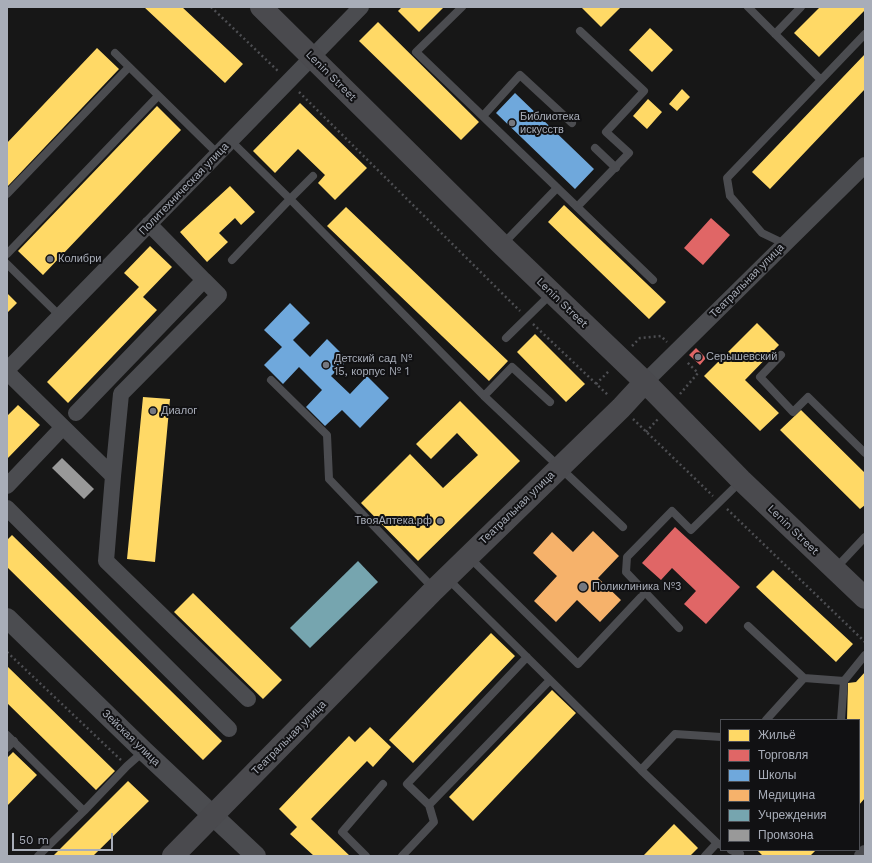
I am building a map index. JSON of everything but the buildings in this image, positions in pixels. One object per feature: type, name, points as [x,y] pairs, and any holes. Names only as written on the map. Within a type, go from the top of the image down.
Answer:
[{"type":"main road","name":"Lenin Street","points":[[261,7],[502,246],[645,382],[742,480],[865,598]]},
{"type":"main road","name":"Театральная улица","points":[[173,856],[440,584],[621,408],[645,382]]},
{"type":"street","name":"Политехническая улица","points":[[7,371],[289,82],[360,7]]},
{"type":"street","name":"Театральная улица","points":[[645,382],[865,165]]},
{"type":"street","points":[[150,224],[219,295],[121,394],[106,561],[248,699]]},
{"type":"street","points":[[76,413],[204,280]]},
{"type":"street","points":[[7,371],[113,476]]},
{"type":"street","points":[[7,486],[63,427]]},
{"type":"street","points":[[7,508],[229,729]]},
{"type":"street","name":"Зейская улица","points":[[7,618],[144,751],[256,856]]},
{"type":"street","points":[[862,856],[865,853]]},
{"type":"lane","points":[[462,7],[416,52],[653,280]]},
{"type":"lane","points":[[748,7],[822,80]]},
{"type":"lane","points":[[775,34],[801,7]]},
{"type":"lane","points":[[578,207],[629,154],[606,132],[644,91],[580,31]]},
{"type":"lane","points":[[785,244],[762,233],[730,196],[727,178],[865,34]]},
{"type":"lane","points":[[114,53],[218,154]]},
{"type":"lane","points":[[7,194],[129,67]]},
{"type":"lane","points":[[482,116],[520,75],[572,123]]},
{"type":"lane","points":[[7,254],[158,96]]},
{"type":"lane","points":[[230,141],[290,199],[484,396],[624,527]]},
{"type":"lane","points":[[595,148],[616,168]]},
{"type":"lane","points":[[232,260],[312,176]]},
{"type":"lane","points":[[502,246],[557,188]]},
{"type":"lane","points":[[7,264],[60,316]]},
{"type":"lane","points":[[506,338],[552,294]]},
{"type":"lane","points":[[781,355],[760,377],[793,412],[808,397],[865,453]]},
{"type":"lane","points":[[484,396],[512,366],[550,402]]},
{"type":"lane","points":[[271,380],[327,435],[329,479],[440,584],[527,657],[641,770],[719,844],[705,856]]},
{"type":"lane","points":[[679,628],[626,572],[627,557],[672,511],[692,530],[742,480]]},
{"type":"lane","points":[[835,569],[865,537]]},
{"type":"lane","points":[[468,556],[578,664],[641,597]]},
{"type":"lane","points":[[748,626],[804,678],[844,680]]},
{"type":"lane","points":[[842,719],[844,680],[865,655]]},
{"type":"lane","points":[[402,856],[434,822],[429,805],[407,784],[527,657]]},
{"type":"lane","points":[[767,719],[804,678]]},
{"type":"lane","points":[[429,805],[550,680]]},
{"type":"lane","points":[[641,770],[675,734],[720,737]]},
{"type":"lane","points":[[7,735],[84,811]]},
{"type":"lane","points":[[7,748],[14,741]]},
{"type":"lane","points":[[38,856],[127,766],[144,751]]},
{"type":"lane","points":[[366,856],[342,832],[383,784]]},
{"type":"path","points":[[211,7],[289,82],[527,318],[865,642]]},
{"type":"path","points":[[7,652],[127,766]]},
{"type":"place","name":"Библиотека искусств","points":[[512,123]]},
{"type":"place","name":"Колибри","points":[[50,259]]},
{"type":"place","name":"Серышевский","points":[[698,357]]},
{"type":"place","name":"Детский сад № 15, корпус № 1","points":[[326,365]]},
{"type":"place","name":"Диалог","points":[[153,411]]},
{"type":"place","name":"ТвояАптека.рф","points":[[440,521]]},
{"type":"place","name":"Поликлиника №3","points":[[583,587]]}]
